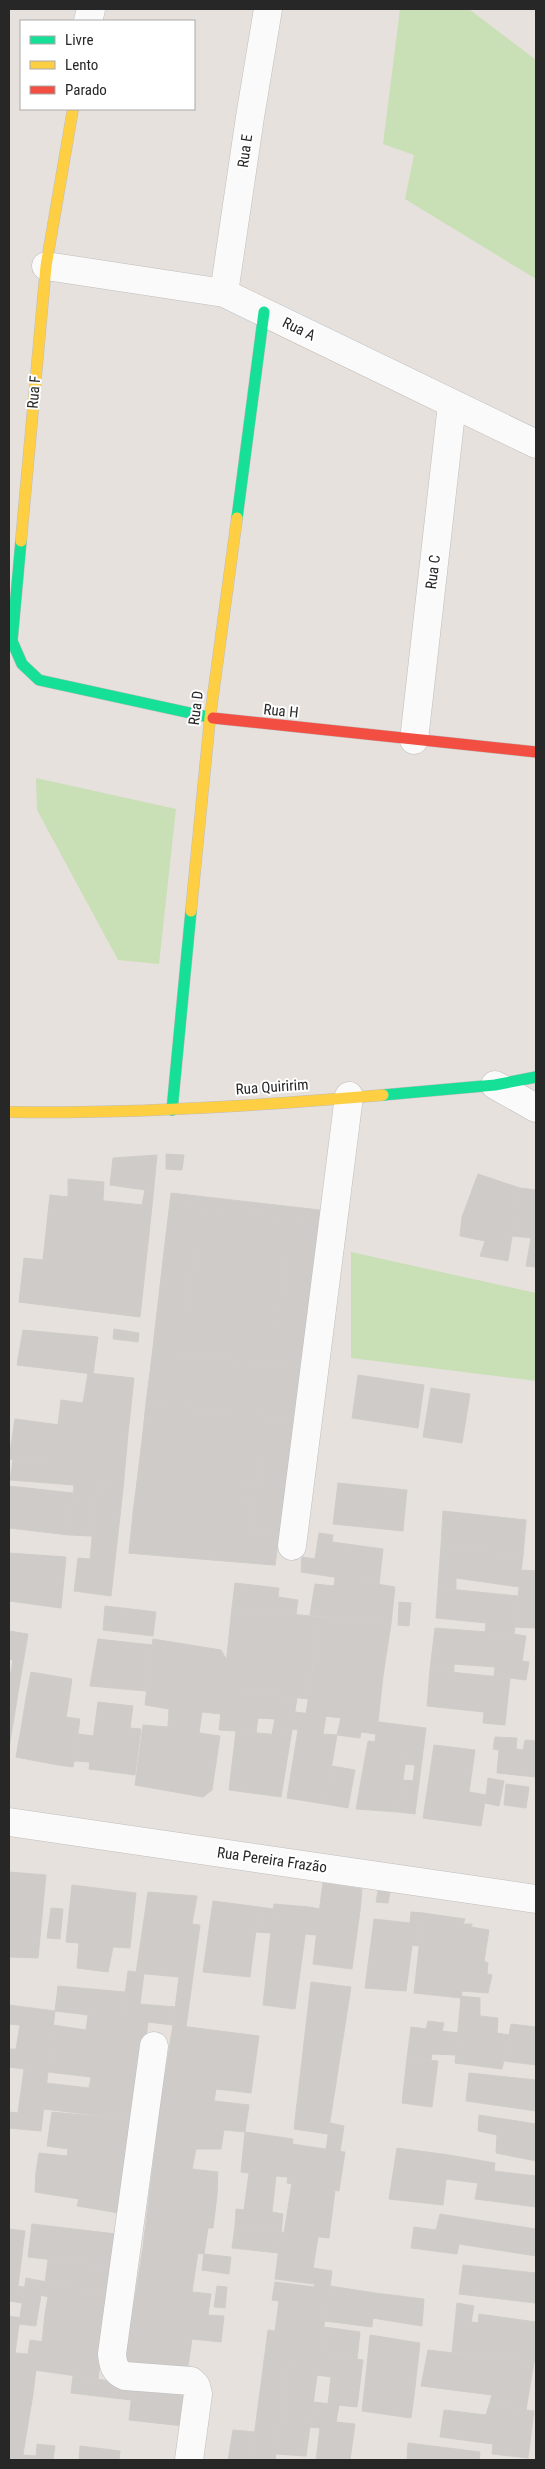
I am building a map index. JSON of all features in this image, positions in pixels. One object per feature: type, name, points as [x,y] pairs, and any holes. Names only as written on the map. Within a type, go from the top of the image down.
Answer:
[{"type":"street","name":"Rua E","points":[[224,294],[268,9]]},
{"type":"street","name":"Rua F","points":[[27,672],[18,659],[12,642],[46,266],[73,110]]},
{"type":"street","name":"Rua A","points":[[46,266],[224,294],[536,444]]},
{"type":"street","name":"Rua D","points":[[172,1110],[210,718],[264,312]]},
{"type":"street","name":"Rua C","points":[[414,740],[452,404]]},
{"type":"street","name":"Rua H","points":[[27,672],[39,680],[210,718],[536,752]]},
{"type":"street","name":"Rua Quiririm","points":[[9,1112],[64,1114],[172,1110],[494,1086],[536,1077]]},
{"type":"street","points":[[494,1086],[536,1108]]},
{"type":"street","points":[[292,1546],[349,1096]]},
{"type":"street","name":"Rua Pereira Frazão","points":[[9,1822],[536,1899]]},
{"type":"street","points":[[154,2046],[112,2354],[113,2364],[118,2373],[125,2376],[191,2381],[196,2386],[198,2394],[189,2460]]},
{"type":"green space","points":[[400,9],[469,9],[536,60],[536,279],[405,199],[414,155],[383,144]]},
{"type":"green space","points":[[36,778],[176,809],[159,964],[118,960],[37,810]]},
{"type":"green space","points":[[351,1252],[536,1293],[536,1381],[351,1358]]},
{"type":"building","points":[[166,1154],[184,1155],[182,1170],[166,1169]]},
{"type":"building","points":[[157,1155],[152,1206],[142,1205],[145,1190],[110,1185],[113,1158]]},
{"type":"building","points":[[478,1174],[520,1188],[508,1261],[480,1256],[485,1241],[460,1236],[462,1217]]},
{"type":"building","points":[[68,1179],[104,1182],[103,1201],[68,1197]]},
{"type":"building","points":[[520,1188],[536,1190],[536,1267],[526,1266],[531,1238],[512,1236]]},
{"type":"building","points":[[171,1193],[320,1210],[275,1565],[129,1553]]},
{"type":"building","points":[[50,1195],[152,1206],[145,1271],[43,1260]]},
{"type":"building","points":[[170,1205],[318,1221],[314,1259],[285,1255],[281,1286],[264,1284],[262,1299],[280,1301],[277,1326],[305,1330],[300,1368],[153,1351],[157,1313],[187,1316],[190,1288],[207,1291],[209,1276],[192,1273],[195,1247],[165,1244]]},
{"type":"building","points":[[165,1244],[195,1247],[187,1316],[157,1313]]},
{"type":"building","points":[[285,1255],[314,1259],[305,1330],[277,1326]]},
{"type":"building","points":[[24,1258],[145,1271],[140,1317],[19,1302]]},
{"type":"building","points":[[114,1329],[139,1333],[138,1342],[113,1339]]},
{"type":"building","points":[[23,1330],[98,1337],[93,1374],[17,1365]]},
{"type":"building","points":[[153,1351],[189,1356],[184,1407],[146,1403]]},
{"type":"building","points":[[209,1358],[249,1362],[244,1414],[203,1410]]},
{"type":"building","points":[[270,1365],[300,1368],[293,1419],[264,1416]]},
{"type":"building","points":[[88,1373],[134,1378],[128,1434],[58,1425],[61,1400],[83,1403]]},
{"type":"building","points":[[358,1375],[424,1385],[418,1428],[352,1418]]},
{"type":"building","points":[[431,1388],[470,1394],[462,1443],[423,1437]]},
{"type":"building","points":[[146,1403],[293,1419],[289,1458],[260,1455],[257,1482],[241,1482],[239,1498],[256,1498],[252,1530],[279,1532],[275,1565],[129,1553],[133,1513],[161,1515],[165,1489],[183,1491],[185,1473],[168,1471],[171,1445],[142,1442]]},
{"type":"building","points":[[15,1419],[128,1434],[123,1489],[48,1483],[50,1464],[9,1459]]},
{"type":"building","points":[[142,1442],[171,1445],[161,1515],[133,1513]]},
{"type":"building","points":[[260,1455],[289,1458],[279,1532],[252,1530]]},
{"type":"building","points":[[13,1460],[50,1464],[48,1483],[10,1480]]},
{"type":"building","points":[[338,1483],[407,1490],[403,1531],[333,1524]]},
{"type":"building","points":[[74,1485],[97,1487],[92,1536],[69,1535]]},
{"type":"building","points":[[9,1486],[73,1493],[69,1535],[9,1528]]},
{"type":"building","points":[[97,1487],[123,1489],[115,1561],[90,1559]]},
{"type":"building","points":[[443,1511],[526,1520],[523,1556],[441,1545]]},
{"type":"building","points":[[319,1533],[333,1535],[332,1542],[383,1549],[379,1584],[301,1572],[302,1557],[315,1559]]},
{"type":"building","points":[[441,1545],[523,1556],[519,1587],[456,1578],[456,1589],[438,1588]]},
{"type":"building","points":[[9,1553],[66,1557],[61,1608],[9,1601]]},
{"type":"building","points":[[78,1558],[115,1561],[111,1596],[74,1591]]},
{"type":"building","points":[[521,1570],[536,1571],[536,1628],[515,1627]]},
{"type":"building","points":[[335,1577],[395,1587],[391,1624],[310,1615],[315,1584],[334,1586]]},
{"type":"building","points":[[235,1583],[279,1588],[278,1597],[298,1600],[296,1614],[232,1608]]},
{"type":"building","points":[[438,1588],[518,1596],[514,1634],[485,1632],[486,1623],[436,1618]]},
{"type":"building","points":[[399,1602],[411,1603],[409,1626],[398,1625]]},
{"type":"building","points":[[105,1606],[156,1612],[153,1636],[103,1630]]},
{"type":"building","points":[[232,1608],[320,1617],[308,1699],[241,1691],[236,1731],[219,1730]]},
{"type":"building","points":[[320,1617],[391,1624],[383,1676],[313,1670]]},
{"type":"building","points":[[435,1628],[514,1634],[510,1678],[494,1676],[495,1667],[454,1664],[454,1672],[430,1670]]},
{"type":"building","points":[[9,1631],[28,1634],[18,1693],[9,1691],[9,1672],[11,1672],[13,1660],[9,1659]]},
{"type":"building","points":[[514,1634],[526,1636],[522,1661],[529,1662],[526,1680],[510,1678]]},
{"type":"building","points":[[98,1639],[152,1645],[146,1691],[90,1686]]},
{"type":"building","points":[[153,1639],[221,1650],[227,1661],[221,1714],[202,1712],[199,1733],[220,1736],[212,1790],[203,1797],[135,1785],[143,1725],[168,1727],[169,1709],[145,1705]]},
{"type":"building","points":[[313,1670],[383,1676],[378,1722],[306,1714]]},
{"type":"building","points":[[430,1670],[510,1678],[505,1725],[483,1723],[484,1712],[427,1706]]},
{"type":"building","points":[[31,1672],[72,1679],[68,1706],[26,1698]]},
{"type":"building","points":[[9,1691],[18,1693],[9,1748]]},
{"type":"building","points":[[241,1691],[297,1698],[291,1736],[272,1734],[275,1719],[258,1718],[256,1733],[236,1731]]},
{"type":"building","points":[[26,1698],[68,1706],[63,1736],[21,1729]]},
{"type":"building","points":[[98,1702],[133,1706],[130,1728],[141,1729],[135,1775],[89,1769]]},
{"type":"building","points":[[295,1712],[326,1716],[323,1734],[337,1735],[325,1804],[287,1798],[298,1730],[292,1729]]},
{"type":"building","points":[[66,1717],[80,1719],[73,1767],[58,1765]]},
{"type":"building","points":[[341,1718],[363,1720],[360,1738],[337,1735]]},
{"type":"building","points":[[363,1720],[426,1728],[415,1814],[398,1812],[403,1780],[413,1781],[415,1765],[405,1764],[408,1746],[375,1742],[376,1734],[361,1732]]},
{"type":"building","points":[[21,1729],[63,1736],[58,1765],[16,1757]]},
{"type":"building","points":[[236,1731],[291,1736],[281,1797],[229,1790]]},
{"type":"building","points":[[78,1734],[94,1736],[90,1762],[74,1761]]},
{"type":"building","points":[[495,1737],[517,1738],[516,1749],[523,1750],[525,1740],[536,1741],[536,1777],[497,1773],[499,1750],[493,1749]]},
{"type":"building","points":[[368,1741],[408,1746],[398,1812],[356,1809]]},
{"type":"building","points":[[434,1745],[475,1750],[469,1792],[486,1795],[481,1826],[423,1818]]},
{"type":"building","points":[[332,1766],[355,1770],[348,1808],[325,1804]]},
{"type":"building","points":[[488,1778],[504,1781],[499,1806],[485,1803]]},
{"type":"building","points":[[506,1784],[529,1787],[526,1808],[504,1805]]},
{"type":"building","points":[[9,1872],[46,1875],[38,1958],[9,1957]]},
{"type":"building","points":[[323,1883],[362,1889],[360,1911],[320,1905]]},
{"type":"building","points":[[72,1885],[136,1893],[130,1948],[113,1947],[108,1972],[77,1968],[79,1943],[66,1942]]},
{"type":"building","points":[[378,1891],[390,1892],[388,1903],[376,1902]]},
{"type":"building","points":[[148,1892],[197,1896],[192,1924],[200,1925],[186,2027],[173,2025],[179,1977],[136,1973]]},
{"type":"building","points":[[213,1901],[259,1907],[250,1977],[203,1972]]},
{"type":"building","points":[[274,1904],[309,1907],[295,2009],[263,2005]]},
{"type":"building","points":[[320,1905],[360,1911],[352,1969],[313,1964]]},
{"type":"building","points":[[259,1907],[273,1909],[271,1933],[256,1932]]},
{"type":"building","points":[[309,1907],[320,1909],[317,1935],[305,1934]]},
{"type":"building","points":[[51,1908],[63,1909],[60,1939],[47,1938]]},
{"type":"building","points":[[411,1912],[423,1913],[419,1946],[412,1945],[406,1991],[365,1988],[374,1919],[410,1923]]},
{"type":"building","points":[[423,1913],[465,1919],[463,1924],[472,1924],[466,1963],[418,1957]]},
{"type":"building","points":[[471,1927],[489,1930],[484,1961],[488,1963],[487,1974],[492,1975],[488,1993],[462,1991]]},
{"type":"building","points":[[418,1957],[466,1963],[461,1998],[414,1993]]},
{"type":"building","points":[[128,1971],[144,1973],[140,2004],[175,2007],[173,2025],[122,2019]]},
{"type":"building","points":[[311,1982],[351,1987],[328,2134],[294,2129]]},
{"type":"building","points":[[58,1986],[125,1992],[122,2019],[55,2011]]},
{"type":"building","points":[[461,1996],[480,1998],[480,2016],[498,2018],[497,2033],[509,2035],[502,2069],[455,2063]]},
{"type":"building","points":[[9,2005],[55,2011],[48,2072],[9,2067],[9,2049],[16,2049],[20,2025],[9,2024]]},
{"type":"building","points":[[88,2015],[148,2022],[144,2054],[51,2043],[53,2025],[86,2030]]},
{"type":"building","points":[[428,2021],[444,2023],[442,2031],[458,2033],[456,2055],[432,2054],[431,2060],[407,2058],[411,2027],[426,2029]]},
{"type":"building","points":[[511,2024],[536,2027],[536,2065],[504,2061]]},
{"type":"building","points":[[173,2025],[259,2036],[251,2093],[234,2091],[238,2071],[167,2062]]},
{"type":"building","points":[[51,2043],[144,2054],[136,2120],[44,2109],[46,2083],[89,2088],[91,2077],[48,2072]]},
{"type":"building","points":[[407,2058],[438,2061],[432,2107],[402,2103]]},
{"type":"building","points":[[167,2062],[238,2071],[234,2091],[216,2089],[214,2101],[249,2105],[245,2132],[224,2130],[221,2149],[196,2149],[192,2169],[218,2172],[217,2195],[150,2189],[158,2125],[148,2125],[153,2089],[162,2091]]},
{"type":"building","points":[[24,2069],[48,2072],[41,2131],[9,2128],[9,2112],[18,2113]]},
{"type":"building","points":[[469,2073],[536,2080],[536,2111],[466,2101]]},
{"type":"building","points":[[52,2112],[136,2120],[128,2184],[36,2172],[39,2153],[67,2156],[68,2149],[47,2146]]},
{"type":"building","points":[[479,2115],[536,2124],[536,2161],[496,2153],[497,2135],[478,2131]]},
{"type":"building","points":[[330,2123],[344,2126],[340,2152],[326,2149]]},
{"type":"building","points":[[245,2132],[293,2139],[288,2177],[276,2176],[272,2212],[283,2214],[281,2232],[235,2226],[236,2209],[244,2210],[249,2173],[241,2172]]},
{"type":"building","points":[[292,2144],[345,2152],[339,2191],[287,2183]]},
{"type":"building","points":[[397,2148],[449,2155],[443,2205],[389,2199]]},
{"type":"building","points":[[449,2155],[495,2163],[494,2171],[536,2176],[536,2207],[475,2199],[478,2183],[446,2179]]},
{"type":"building","points":[[36,2172],[128,2184],[125,2214],[77,2206],[79,2199],[35,2192]]},
{"type":"building","points":[[292,2183],[335,2190],[329,2238],[284,2233]]},
{"type":"building","points":[[150,2189],[217,2195],[213,2228],[208,2228],[204,2254],[143,2247]]},
{"type":"building","points":[[440,2214],[536,2229],[536,2256],[459,2244],[457,2254],[411,2248],[414,2227],[436,2230]]},
{"type":"building","points":[[32,2224],[116,2234],[112,2267],[28,2257]]},
{"type":"building","points":[[235,2226],[281,2232],[278,2253],[232,2248]]},
{"type":"building","points":[[9,2229],[25,2231],[18,2286],[9,2285]]},
{"type":"building","points":[[281,2232],[318,2237],[313,2268],[332,2271],[330,2286],[275,2279]]},
{"type":"building","points":[[143,2247],[198,2253],[192,2292],[211,2294],[208,2315],[224,2316],[221,2342],[192,2339],[187,2373],[124,2365]]},
{"type":"building","points":[[204,2254],[231,2257],[229,2274],[202,2270]]},
{"type":"building","points":[[48,2260],[112,2267],[109,2294],[45,2282]]},
{"type":"building","points":[[463,2265],[536,2273],[535,2303],[459,2294]]},
{"type":"building","points":[[26,2278],[109,2294],[105,2322],[45,2314],[48,2297],[41,2295],[38,2313],[21,2310]]},
{"type":"building","points":[[275,2282],[314,2287],[315,2284],[330,2286],[322,2339],[275,2331],[279,2301],[272,2300]]},
{"type":"building","points":[[9,2285],[24,2287],[22,2303],[9,2301]]},
{"type":"building","points":[[217,2286],[227,2287],[225,2308],[214,2307]]},
{"type":"building","points":[[330,2286],[375,2293],[372,2327],[325,2321]]},
{"type":"building","points":[[375,2293],[424,2299],[422,2326],[372,2318]]},
{"type":"building","points":[[457,2303],[474,2306],[471,2322],[479,2323],[475,2355],[452,2352]]},
{"type":"building","points":[[21,2310],[38,2313],[36,2326],[19,2324]]},
{"type":"building","points":[[45,2314],[105,2322],[102,2350],[42,2342]]},
{"type":"building","points":[[479,2314],[536,2322],[536,2362],[475,2355]]},
{"type":"building","points":[[9,2316],[20,2318],[13,2367],[9,2366]]},
{"type":"building","points":[[324,2327],[360,2332],[357,2359],[320,2354]]},
{"type":"building","points":[[268,2330],[293,2334],[275,2460],[251,2460]]},
{"type":"building","points":[[293,2334],[322,2339],[306,2456],[276,2454]]},
{"type":"building","points":[[370,2335],[420,2343],[414,2396],[365,2385]]},
{"type":"building","points":[[30,2340],[102,2350],[98,2379],[13,2367],[15,2353],[28,2354]]},
{"type":"building","points":[[428,2350],[534,2362],[526,2410],[489,2405],[492,2395],[421,2386]]},
{"type":"building","points":[[320,2354],[363,2360],[357,2407],[328,2404],[331,2377],[317,2375]]},
{"type":"building","points":[[9,2366],[36,2369],[33,2394],[9,2392]]},
{"type":"building","points":[[73,2376],[133,2384],[131,2400],[71,2393]]},
{"type":"building","points":[[133,2384],[187,2389],[183,2426],[129,2420]]},
{"type":"building","points":[[365,2385],[414,2396],[411,2418],[362,2411]]},
{"type":"building","points":[[9,2392],[33,2394],[22,2460],[9,2460]]},
{"type":"building","points":[[314,2402],[339,2405],[336,2422],[355,2424],[350,2460],[316,2460],[320,2428],[310,2427]]},
{"type":"building","points":[[489,2405],[534,2411],[528,2458],[492,2454],[493,2444],[440,2437],[444,2410],[486,2415]]},
{"type":"building","points":[[233,2430],[255,2432],[251,2460],[228,2460]]},
{"type":"building","points":[[408,2443],[480,2452],[479,2460],[407,2460]]},
{"type":"building","points":[[37,2444],[55,2446],[53,2460],[22,2460],[23,2455],[36,2456]]},
{"type":"building","points":[[80,2446],[120,2451],[119,2460],[79,2460]]},
{"type":"traffic: fast","points":[[237,518],[264,312]]},
{"type":"traffic: fast","points":[[21,541],[12,641],[22,664],[39,680],[213,718]]},
{"type":"traffic: fast","points":[[172,1110],[191,911]]},
{"type":"traffic: fast","points":[[383,1095],[495,1085],[536,1077]]},
{"type":"traffic: slow","points":[[21,541],[46,266],[73,110]]},
{"type":"traffic: slow","points":[[191,911],[210,718],[237,518]]},
{"type":"traffic: slow","points":[[9,1112],[103,1112],[196,1108],[383,1095]]},
{"type":"traffic: jam","points":[[213,718],[536,752]]}]
